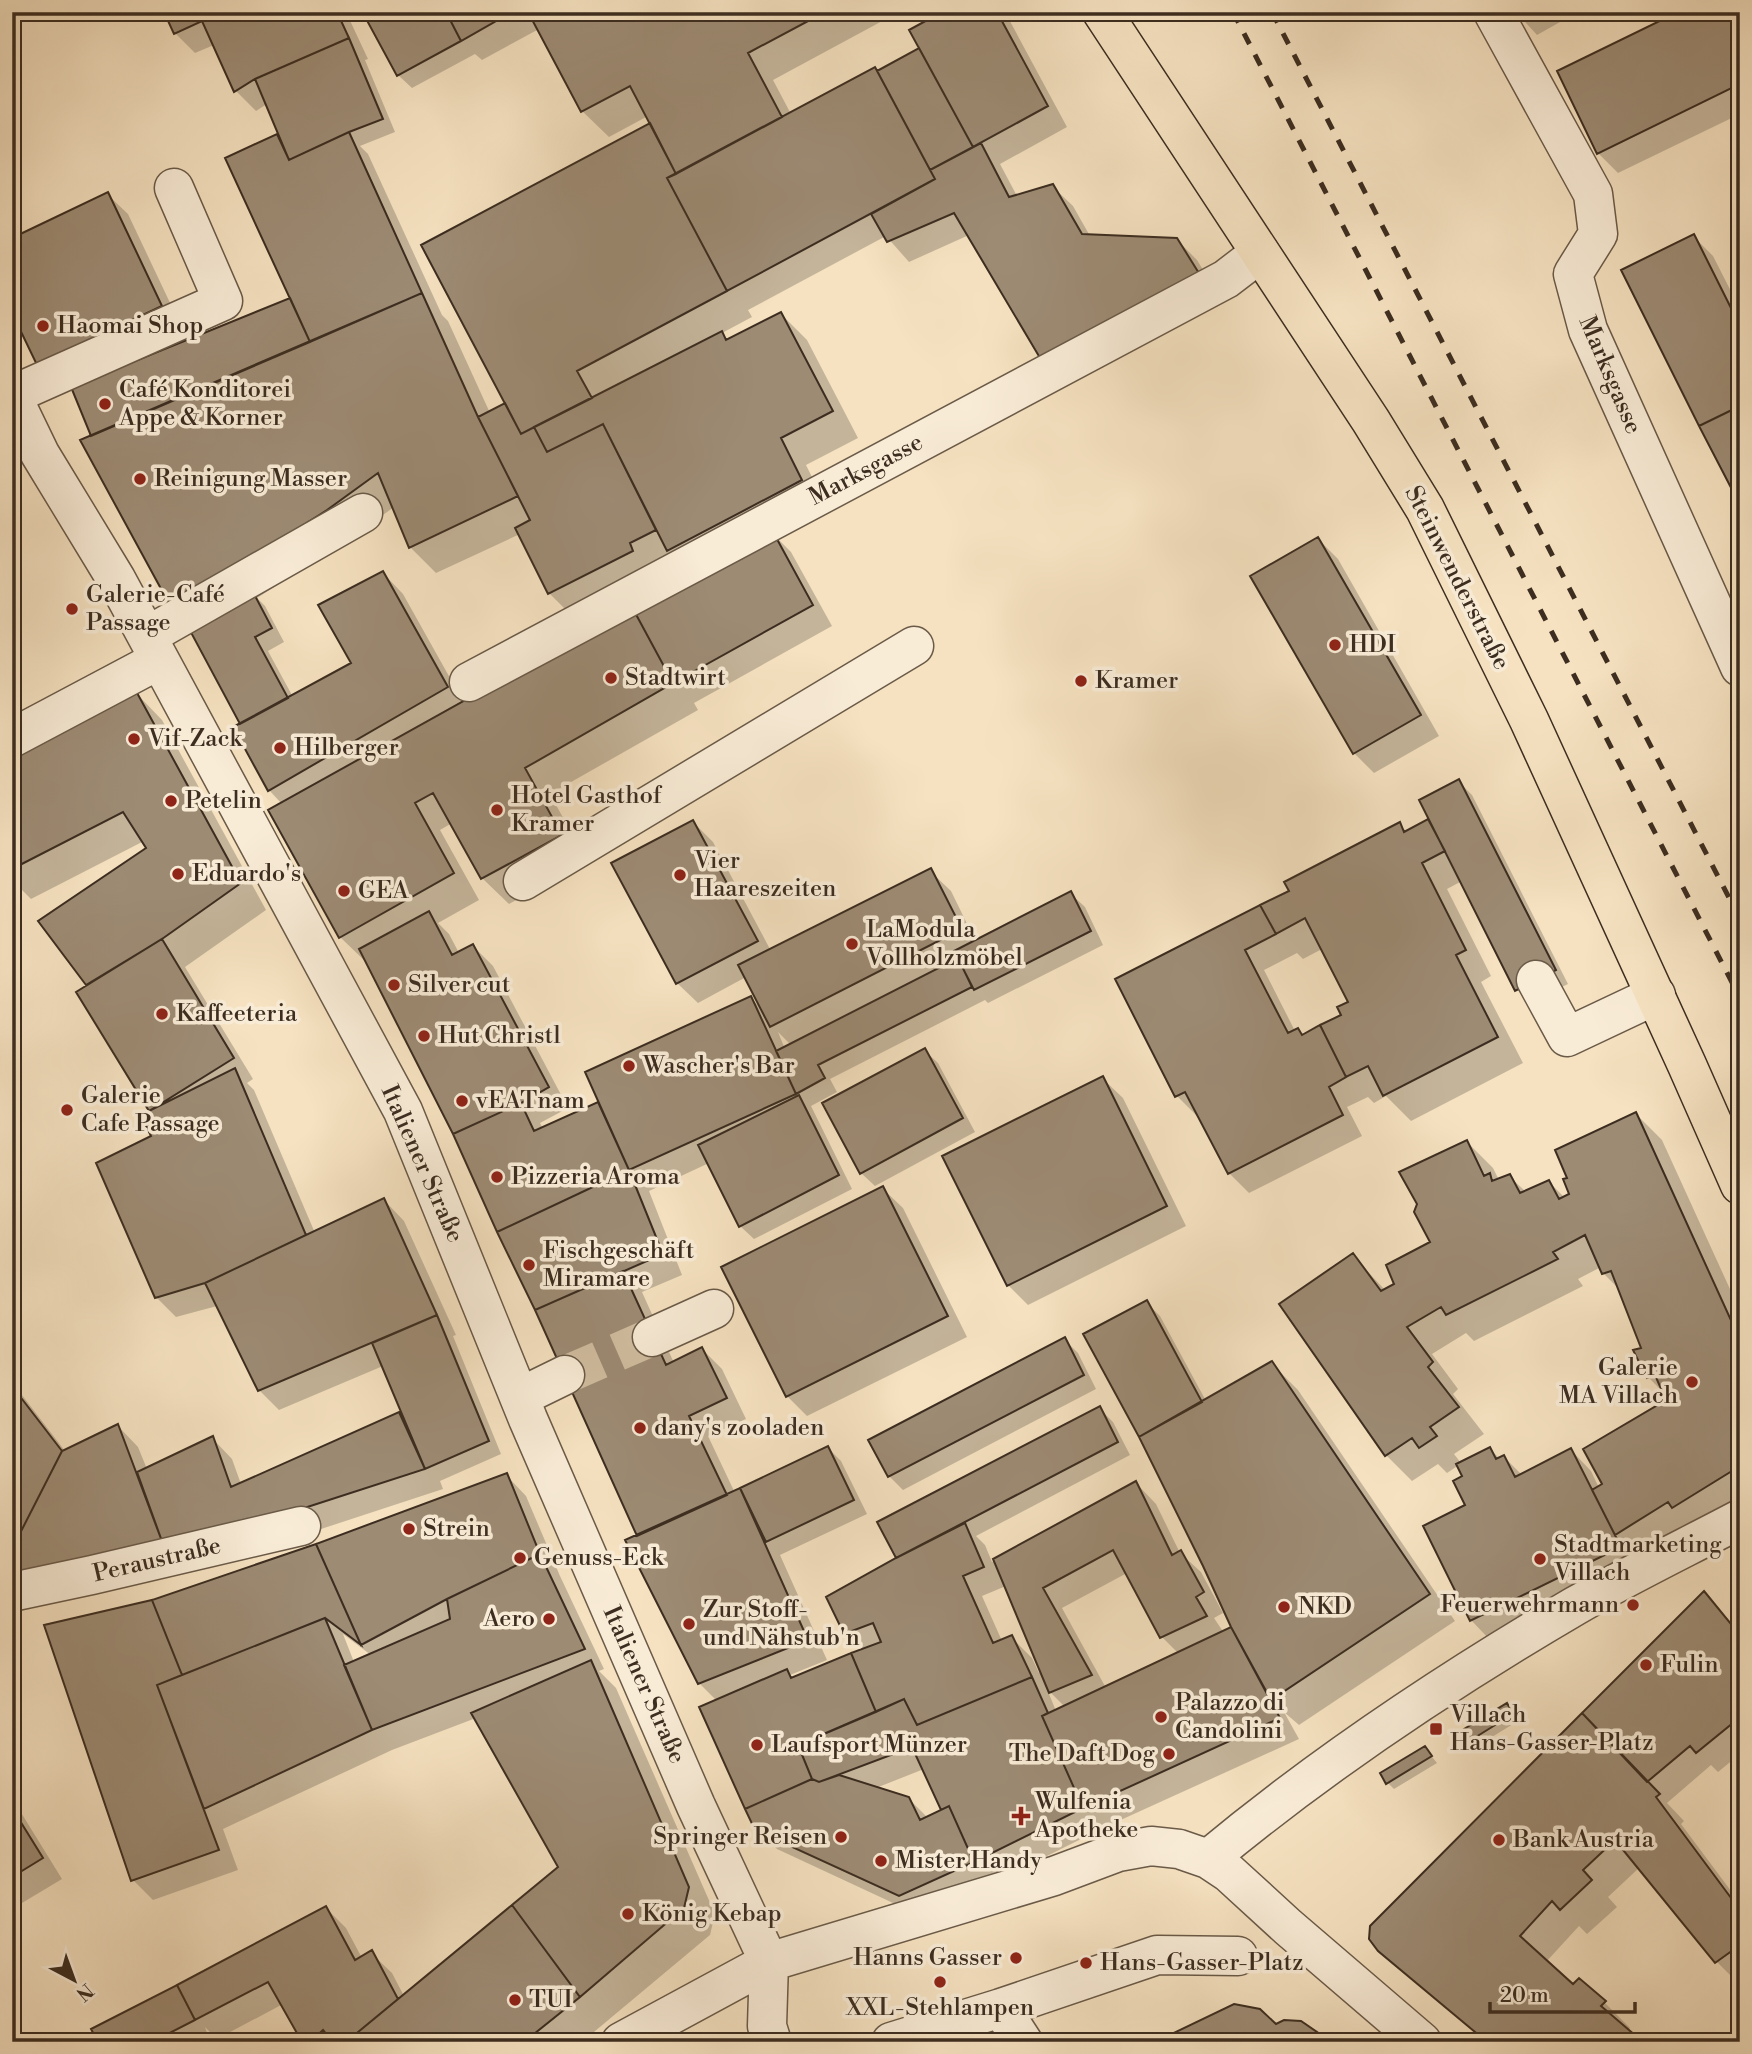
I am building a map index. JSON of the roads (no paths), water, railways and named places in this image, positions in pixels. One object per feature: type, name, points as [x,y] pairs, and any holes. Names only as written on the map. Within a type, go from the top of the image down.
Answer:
[{"type":"main road","name":"Steinwenderstraße","points":[[1102,12],[1371,421],[1424,509],[1529,720],[1740,1185]]},
{"type":"street","name":"Marksgasse","points":[[1493,12],[1593,194],[1598,234],[1573,274],[1588,330],[1740,667]]},
{"type":"street","points":[[12,396],[223,301],[174,188]]},
{"type":"street","name":"Marksgasse","points":[[468,682],[1226,279],[1261,253]]},
{"type":"street","name":"Italiener Straße","points":[[12,396],[40,454],[116,579],[403,1111],[520,1397],[696,1806],[769,1962]]},
{"type":"street","points":[[12,738],[363,513]]},
{"type":"street","points":[[523,881],[915,646]]},
{"type":"street","points":[[1536,980],[1556,1043],[1656,995]]},
{"type":"street","points":[[652,1337],[714,1309]]},
{"type":"street","points":[[520,1397],[565,1375]]},
{"type":"street","points":[[1208,1859],[1259,1816],[1422,1701],[1576,1606],[1740,1519]]},
{"type":"street","name":"Peraustraße","points":[[12,1592],[301,1526]]},
{"type":"street","points":[[625,2038],[769,1962],[1054,1876],[1118,1852],[1151,1846],[1179,1849],[1208,1859],[1230,1873],[1288,1927],[1422,2042]]},
{"type":"street","points":[[891,2042],[1157,1955],[1238,1956]]},
{"type":"street","points":[[769,1962],[767,2026],[772,2042]]},
{"type":"street","points":[[1001,2008],[1023,2042]]},
{"type":"tunnel","points":[[565,1375],[652,1337]]},
{"type":"railway","points":[[1233,12],[1740,998]]},
{"type":"railway","points":[[1272,12],[1740,919]]},
{"type":"place","name":"Haomai Shop","points":[[43,326]]},
{"type":"place","name":"Café Konditorei Appe & Korner","points":[[105,404]]},
{"type":"place","name":"Reinigung Masser","points":[[140,479]]},
{"type":"place","name":"Galerie-Café Passage","points":[[72,609]]},
{"type":"place","name":"HDI","points":[[1335,645]]},
{"type":"place","name":"Stadtwirt","points":[[611,678]]},
{"type":"place","name":"Kramer","points":[[1081,681]]},
{"type":"place","name":"Vif-Zack","points":[[134,739]]},
{"type":"place","name":"Hilberger","points":[[280,748]]},
{"type":"place","name":"Petelin","points":[[171,801]]},
{"type":"place","name":"Hotel Gasthof Kramer","points":[[497,810]]},
{"type":"place","name":"Eduardo's","points":[[178,874]]},
{"type":"place","name":"Vier Haareszeiten","points":[[680,875]]},
{"type":"place","name":"GEA","points":[[344,891]]},
{"type":"place","name":"LaModula Vollholzmöbel","points":[[852,944]]},
{"type":"place","name":"Silver cut","points":[[394,985]]},
{"type":"place","name":"Kaffeeteria","points":[[162,1014]]},
{"type":"place","name":"Hut Christl","points":[[424,1036]]},
{"type":"place","name":"Wascher's Bar","points":[[629,1066]]},
{"type":"place","name":"vEATnam","points":[[462,1101]]},
{"type":"place","name":"Galerie Cafe Passage","points":[[67,1110]]},
{"type":"place","name":"Pizzeria Aroma","points":[[497,1177]]},
{"type":"place","name":"Fischgeschäft Miramare","points":[[529,1265]]},
{"type":"place","name":"Galerie MA Villach","points":[[1692,1382]]},
{"type":"place","name":"dany's zooladen","points":[[640,1428]]},
{"type":"place","name":"Strein","points":[[409,1529]]},
{"type":"place","name":"Genuss-Eck","points":[[520,1558]]},
{"type":"place","name":"Stadtmarketing Villach","points":[[1540,1559]]},
{"type":"place","name":"Feuerwehrmann","points":[[1633,1605]]},
{"type":"place","name":"NKD","points":[[1284,1607]]},
{"type":"place","name":"Aero","points":[[549,1619]]},
{"type":"place","name":"Zur Stoff- und Nähstub'n","points":[[689,1624]]},
{"type":"place","name":"Fulin","points":[[1646,1665]]},
{"type":"place","name":"Palazzo di Candolini","points":[[1161,1717]]},
{"type":"place","name":"Villach Hans-Gasser-Platz","points":[[1436,1729]]},
{"type":"place","name":"Laufsport Münzer","points":[[757,1745]]},
{"type":"place","name":"The Daft Dog","points":[[1169,1754]]},
{"type":"place","name":"Wulfenia Apotheke","points":[[1021,1816]]},
{"type":"place","name":"Springer Reisen","points":[[841,1837]]},
{"type":"place","name":"Bank Austria","points":[[1499,1840]]},
{"type":"place","name":"Mister Handy","points":[[881,1861]]},
{"type":"place","name":"König Kebap","points":[[628,1914]]},
{"type":"place","name":"Hanns Gasser","points":[[1016,1958]]},
{"type":"place","name":"Hans-Gasser-Platz","points":[[1086,1963]]},
{"type":"place","name":"XXL-Stehlampen","points":[[940,1982]]},
{"type":"place","name":"TUI","points":[[515,2000]]}]
